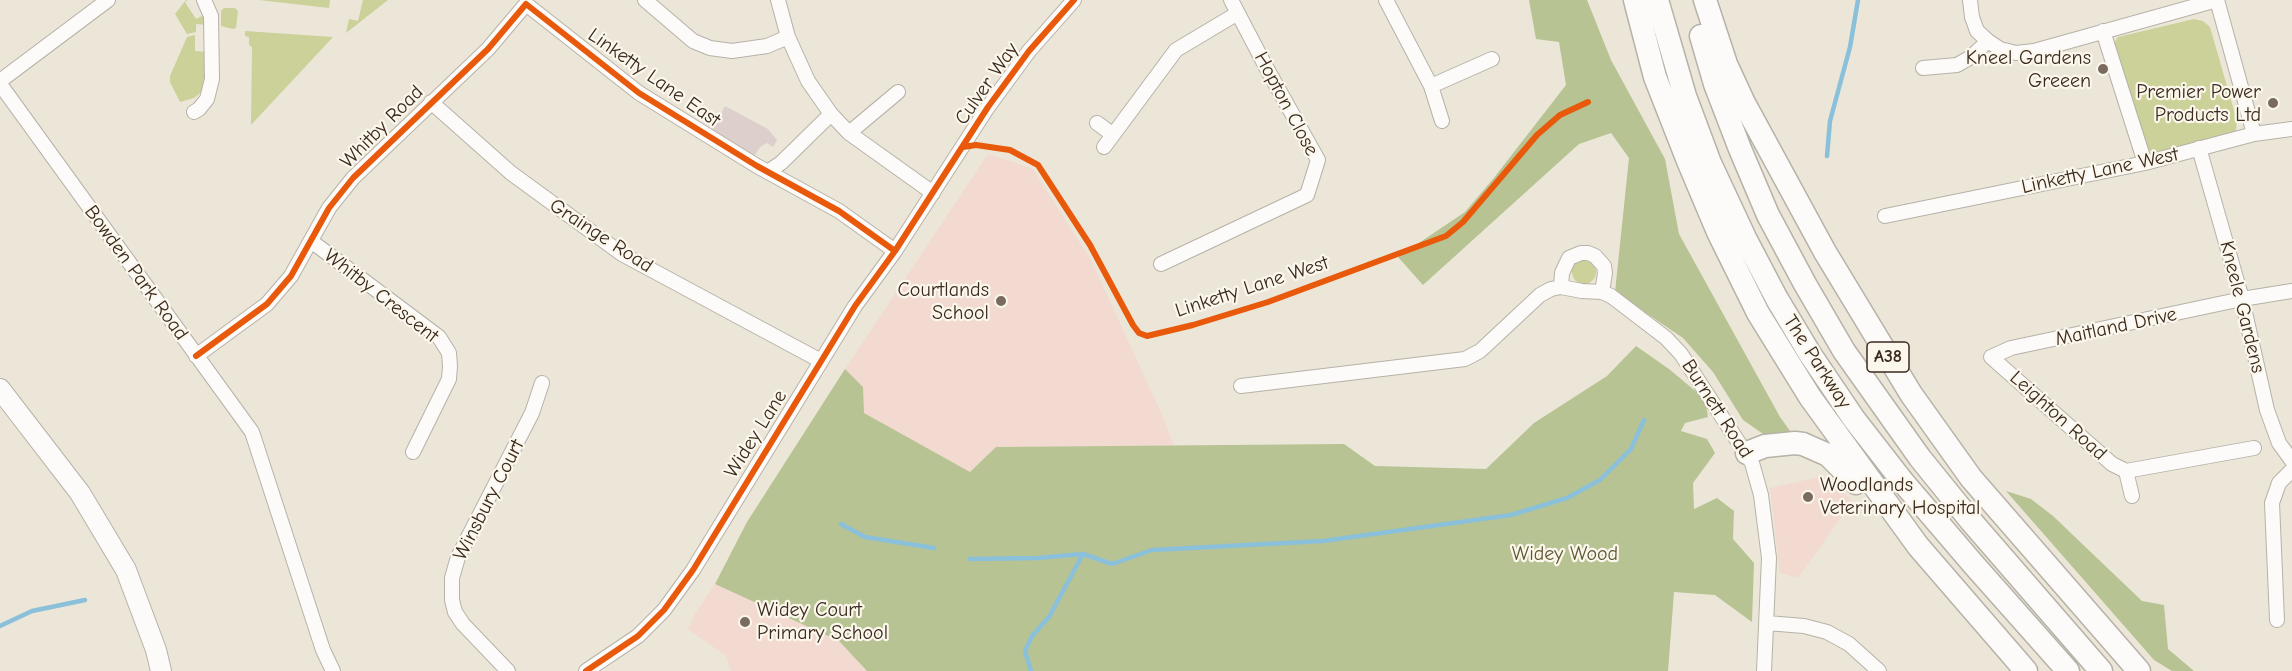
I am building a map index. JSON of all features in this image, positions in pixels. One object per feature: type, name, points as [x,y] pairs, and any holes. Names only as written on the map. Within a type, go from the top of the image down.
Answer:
[{"type":"highway","points":[[1635,0],[1655,77],[1688,161],[1718,232],[1758,313],[1810,397],[1918,546],[2026,671]]},
{"type":"highway","name":"The Parkway","points":[[1657,0],[1685,96],[1710,163],[1771,289],[1810,354],[1854,419],[1903,482],[2068,671]]},
{"type":"highway","name":"The Parkway","points":[[1690,0],[1715,84],[1759,193],[1805,284],[1844,351],[1920,458],[1971,521],[2101,671]]},
{"type":"highway","name":"A38","points":[[1705,0],[1726,64],[1744,103],[1825,252],[1911,394],[1971,478],[2139,671]]},
{"type":"highway","points":[[1747,453],[1765,446],[1795,443],[1818,449],[1842,467],[1877,507],[1918,546]]},
{"type":"main road","points":[[0,389],[80,493],[126,570],[156,650],[161,671]]},
{"type":"street","points":[[0,83],[108,0]]},
{"type":"street","points":[[194,112],[207,99],[212,79],[212,16],[204,0]]},
{"type":"street","points":[[645,0],[693,41],[710,48],[732,51],[767,46],[788,37]]},
{"type":"street","points":[[778,0],[788,37],[808,81],[831,114],[849,133],[933,193]]},
{"type":"street","name":"Culver Way","points":[[933,193],[988,107],[1029,51],[1074,0]]},
{"type":"street","name":"Hopton Close","points":[[1161,264],[1307,195],[1318,160],[1231,0]]},
{"type":"street","points":[[1386,0],[1431,86],[1442,121]]},
{"type":"street","points":[[1970,0],[1977,31],[1988,42],[2001,49],[2016,52],[2034,51],[2217,0],[2254,134]]},
{"type":"street","name":"Whitby Road","points":[[196,356],[267,304],[291,276],[329,208],[353,178],[488,49],[526,4]]},
{"type":"street","name":"Linketty Lane East","points":[[526,4],[639,93],[685,123],[839,211],[895,251]]},
{"type":"street","points":[[1104,147],[1176,50],[1238,13]]},
{"type":"street","points":[[2103,31],[2145,163]]},
{"type":"street","points":[[1923,68],[1957,65],[1971,57],[1988,42]]},
{"type":"street","points":[[1431,86],[1492,59]]},
{"type":"street","name":"Bowden Park Road","points":[[0,83],[252,432],[323,650],[333,671]]},
{"type":"street","points":[[849,133],[898,92]]},
{"type":"street","name":"Grainge Road","points":[[431,102],[511,173],[622,254],[821,361]]},
{"type":"street","points":[[769,171],[782,163],[831,114]]},
{"type":"street","points":[[1097,123],[1112,134]]},
{"type":"street","name":"Linketty Lane West","points":[[1885,216],[1905,205],[2145,163],[2254,134],[2292,129]]},
{"type":"street","name":"Kneele Gardens","points":[[2199,148],[2242,299],[2266,410],[2279,443],[2292,461]]},
{"type":"street","name":"Widey Lane","points":[[586,671],[639,636],[664,610],[698,563],[855,306],[933,193]]},
{"type":"street","name":"Whitby Crescent","points":[[311,241],[439,337],[448,353],[449,379],[413,452]]},
{"type":"street","points":[[1250,389],[1465,359],[1480,351],[1540,295],[1561,287],[1562,273],[1569,258],[1581,253],[1595,256],[1604,266],[1602,292]]},
{"type":"street","name":"Burnett Road","points":[[1561,287],[1602,292],[1611,296],[1644,321],[1681,354],[1747,453],[1761,495],[1769,558],[1764,671]]},
{"type":"street","name":"Maitland Drive","points":[[1991,357],[2011,348],[2242,299],[2292,291]]},
{"type":"street","name":"Leighton Road","points":[[1991,357],[2112,464],[2126,471],[2254,448]]},
{"type":"street","name":"Winsbury Court","points":[[508,671],[463,624],[455,612],[452,600],[452,578],[458,557],[532,413],[542,383]]},
{"type":"street","points":[[2277,620],[2272,503],[2279,483],[2292,470]]},
{"type":"street","name":"Leighton Road","points":[[2126,471],[2132,496]]},
{"type":"street","points":[[1767,622],[1804,626],[1827,632],[1849,644],[1879,671]]},
{"type":"shaded area","points":[[725,106],[768,129],[777,140],[773,147],[767,143],[760,147],[754,157],[712,130]]},
{"type":"shaded area","name":"Courtlands School","points":[[988,154],[1032,168],[1091,260],[1174,446],[996,447],[970,472],[863,413],[863,387],[845,369]]},
{"type":"shaded area","points":[[1823,476],[1853,501],[1798,578],[1780,573],[1770,488]]},
{"type":"shaded area","name":"Widey Court Primary School","points":[[715,584],[839,641],[867,671],[731,671],[726,656],[688,629],[694,615]]},
{"type":"green space","points":[[186,0],[188,0],[185,2],[196,19],[206,14],[208,25],[196,24],[196,32],[187,34],[175,14]]},
{"type":"green space","points":[[259,0],[330,0],[329,8]]},
{"type":"green space","points":[[363,0],[388,0],[346,33],[349,19],[358,21]]},
{"type":"green space","points":[[1529,0],[1587,0],[1611,60],[1665,159],[1679,234],[1780,417],[1793,435],[1769,438],[1743,420],[1713,372],[1683,338],[1615,292],[1629,158],[1611,133],[1579,144],[1423,285],[1398,257],[1465,212],[1566,85],[1559,42],[1536,39]]},
{"type":"green space","points":[[224,8],[235,8],[238,11],[236,28],[221,26],[221,11]]},
{"type":"green space","points":[[2194,19],[2203,21],[2210,27],[2237,121],[2236,130],[2231,136],[2155,153],[2148,150],[2114,50],[2114,43],[2118,37]]},
{"type":"green space","points":[[245,31],[333,37],[251,125],[252,47],[249,45],[249,37],[245,36]]},
{"type":"green space","points":[[195,35],[195,51],[206,52],[207,76],[204,88],[199,94],[180,102],[170,82],[170,76],[187,37]]},
{"type":"green space","points":[[1584,260],[1593,263],[1596,272],[1593,281],[1584,284],[1575,281],[1572,272],[1575,263]]},
{"type":"green space","name":"Widey Wood","points":[[1636,346],[1669,369],[1705,399],[1708,417],[1685,423],[1681,431],[1707,439],[1715,453],[1693,483],[1694,509],[1717,498],[1734,511],[1733,539],[1754,563],[1752,622],[1715,595],[1674,592],[1668,671],[867,671],[839,641],[715,584],[747,522],[845,369],[863,387],[864,413],[970,472],[996,447],[1344,444],[1375,466],[1486,469],[1534,423],[1607,376]]},
{"type":"green space","points":[[2006,491],[2031,499],[2053,516],[2142,601],[2164,605],[2168,649],[2194,671],[2172,671],[2154,660]]},
{"type":"waterway","points":[[1827,156],[1830,121],[1850,47],[1858,0]]},
{"type":"waterway","points":[[970,559],[1037,558],[1083,554],[1112,564],[1152,550],[1323,541],[1511,515],[1567,498],[1600,480],[1631,449],[1644,420]]},
{"type":"waterway","points":[[841,524],[865,537],[934,548]]},
{"type":"waterway","points":[[1031,671],[1025,651],[1032,636],[1049,617],[1083,554]]},
{"type":"waterway","points":[[0,626],[32,611],[85,600]]},
{"type":"cycle path","points":[[586,671],[638,636],[664,610],[693,570],[855,306],[895,251],[988,107],[1029,51],[1074,0]]},
{"type":"cycle path","points":[[196,356],[267,304],[291,276],[329,208],[353,178],[488,49],[526,4],[639,93],[757,166],[839,211],[895,251]]},
{"type":"cycle path","points":[[963,147],[976,145],[1010,150],[1038,165],[1090,245],[1133,325],[1139,333],[1147,336],[1193,325],[1268,302],[1446,236],[1463,222],[1537,135],[1560,115],[1588,102]]},
{"type":"place","name":"Kneel Gardens Greeen","points":[[2103,69]]},
{"type":"place","name":"Premier Power Products Ltd","points":[[2273,103]]},
{"type":"place","name":"Courtlands School","points":[[1001,301]]},
{"type":"place","name":"Woodlands Veterinary Hospital","points":[[1808,497]]},
{"type":"place","name":"Widey Court Primary School","points":[[745,622]]}]
